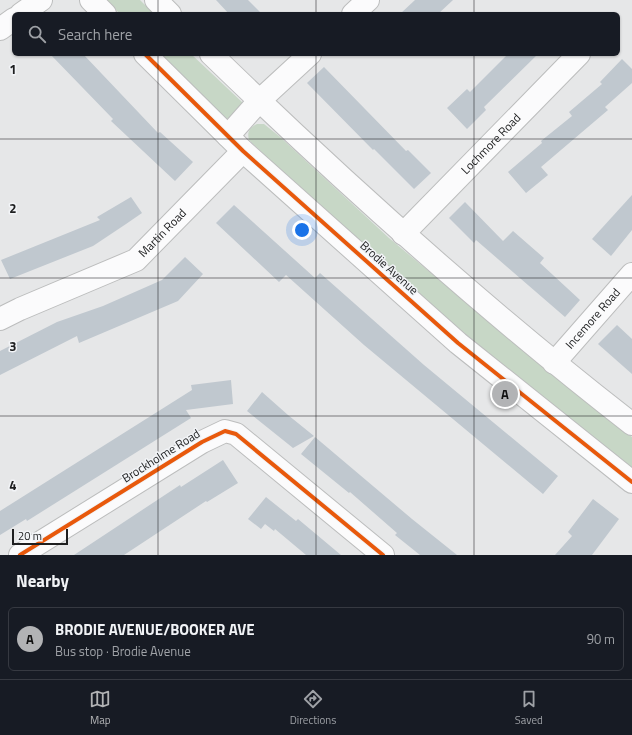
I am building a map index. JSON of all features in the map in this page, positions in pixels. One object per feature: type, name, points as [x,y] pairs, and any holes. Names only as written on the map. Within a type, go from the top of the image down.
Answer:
[{"type":"street","points":[[24,12],[41,0]]},
{"type":"street","points":[[91,0],[103,12]]},
{"type":"street","points":[[156,0],[168,12]]},
{"type":"street","points":[[355,12],[368,0]]},
{"type":"street","points":[[0,29],[12,20]]},
{"type":"street","name":"Brodie Avenue","points":[[147,56],[243,151],[458,343],[632,482]]},
{"type":"street","points":[[213,56],[259,101],[403,234],[554,363],[632,424]]},
{"type":"street","points":[[228,136],[259,101],[308,56]]},
{"type":"street","name":"Lochmore Road","points":[[403,234],[577,56]]},
{"type":"street","name":"Martin Road","points":[[0,319],[20,309],[136,260],[243,151]]},
{"type":"street","name":"Incemore Road","points":[[554,363],[632,274]]},
{"type":"street","name":"Brockholme Road","points":[[20,555],[202,442],[225,431],[236,434],[383,555]]},
{"type":"green space","points":[[106,0],[140,0],[152,12],[118,12]]},
{"type":"green space","points":[[161,56],[193,56],[243,103],[229,119],[222,117]]},
{"type":"green space","points":[[257,124],[264,124],[279,136],[389,238],[535,360],[632,437],[632,469],[485,350],[341,226],[249,140],[249,130]]},
{"type":"building","points":[[216,0],[248,0],[260,12],[227,12]]},
{"type":"building","points":[[415,0],[453,0],[440,12],[402,12]]},
{"type":"building","points":[[52,56],[85,56],[158,133],[160,132],[193,162],[175,181],[111,121],[113,119]]},
{"type":"building","points":[[506,56],[536,56],[484,107],[486,110],[467,129],[447,108],[467,89],[470,92]]},
{"type":"building","points":[[622,59],[632,69],[632,83],[605,107],[608,110],[541,167],[548,175],[526,193],[508,172],[542,143],[541,141],[572,116],[569,112],[602,84],[600,82]]},
{"type":"building","points":[[324,67],[406,151],[408,150],[431,173],[414,189],[307,83]]},
{"type":"building","points":[[632,195],[632,230],[611,256],[592,239]]},
{"type":"building","points":[[131,197],[142,213],[126,224],[93,246],[10,279],[1,260],[100,220],[97,217]]},
{"type":"building","points":[[465,202],[503,241],[513,231],[544,258],[540,263],[580,300],[565,317],[476,240],[474,243],[449,218]]},
{"type":"building","points":[[234,205],[315,278],[320,273],[424,365],[558,476],[543,494],[364,345],[286,275],[279,282],[216,223]]},
{"type":"building","points":[[185,257],[203,274],[178,301],[79,343],[77,336],[0,375],[0,351],[57,322],[103,306],[162,280]]},
{"type":"building","points":[[617,325],[632,339],[632,374],[598,344]]},
{"type":"building","points":[[231,380],[233,404],[186,410],[191,418],[27,521],[26,519],[0,535],[0,511],[192,390],[191,385]]},
{"type":"building","points":[[262,392],[314,436],[293,448],[247,411]]},
{"type":"building","points":[[315,437],[457,555],[420,555],[395,535],[397,533],[350,492],[349,493],[301,454]]},
{"type":"building","points":[[223,460],[238,483],[207,502],[206,501],[124,555],[74,555],[180,485],[181,487]]},
{"type":"building","points":[[266,497],[296,521],[298,519],[341,555],[306,555],[275,529],[274,531],[265,524],[261,529],[248,519]]},
{"type":"building","points":[[593,499],[619,519],[592,555],[555,555],[572,536],[568,532]]},
{"type":"cycle path","points":[[147,56],[243,151],[458,343],[632,482]]},
{"type":"cycle path","points":[[20,555],[202,442],[225,431],[236,434],[383,555]]},
{"type":"place","name":"BRODIE AVENUE/BOOKER AVE","points":[[505,394]]}]
